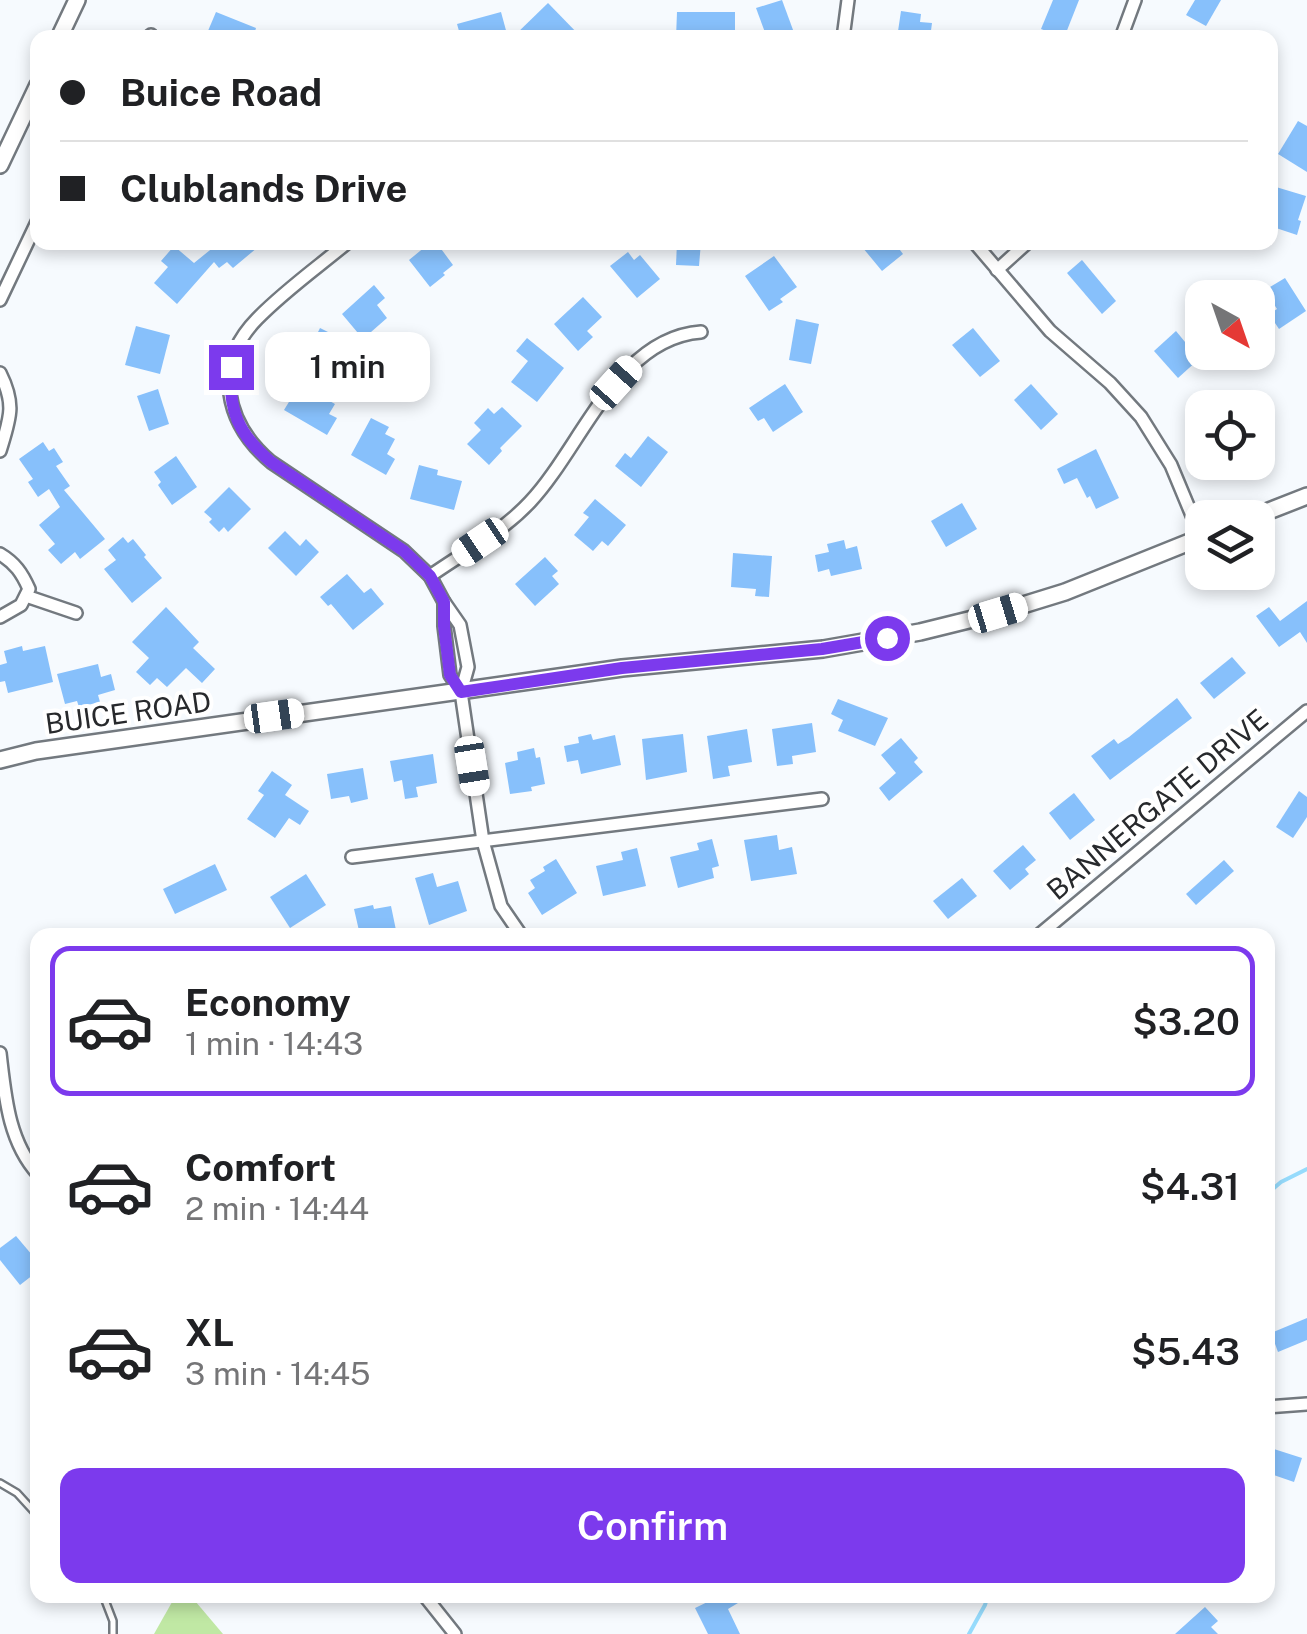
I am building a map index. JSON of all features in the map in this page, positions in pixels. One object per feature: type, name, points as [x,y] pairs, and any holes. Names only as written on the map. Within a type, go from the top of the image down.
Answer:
[{"type":"street","points":[[63,30],[77,0]]},
{"type":"street","points":[[844,30],[848,0]]},
{"type":"street","points":[[1124,30],[1135,0]]},
{"type":"street","points":[[0,165],[30,101]]},
{"type":"street","points":[[0,300],[30,237]]},
{"type":"street","points":[[338,250],[256,319],[239,343],[231,367],[229,390],[233,412],[254,448],[404,551],[430,576],[444,602],[450,675],[461,692],[483,840],[500,906],[516,928]]},
{"type":"street","points":[[981,250],[1050,331],[1110,383],[1141,417],[1171,465],[1186,500]]},
{"type":"street","points":[[997,270],[1019,250]]},
{"type":"street","points":[[430,576],[530,503],[564,460],[603,398],[630,368],[666,339],[700,332]]},
{"type":"street","points":[[0,373],[10,394],[12,414],[0,451]]},
{"type":"street","points":[[1275,509],[1307,496]]},
{"type":"street","name":"BUICE ROAD","points":[[0,760],[342,706],[622,668],[822,649],[920,632],[1065,592],[1185,544]]},
{"type":"street","points":[[0,554],[11,560],[30,589],[21,605],[0,617]]},
{"type":"street","points":[[26,596],[76,614]]},
{"type":"street","name":"BANNERGATE DRIVE","points":[[1053,928],[1307,711]]},
{"type":"street","points":[[352,857],[822,799]]},
{"type":"street","points":[[0,1053],[14,1134],[30,1163]]},
{"type":"street","points":[[1275,1407],[1307,1404]]},
{"type":"street","points":[[430,1603],[455,1634]]},
{"type":"lane","points":[[0,1483],[30,1507]]},
{"type":"lane","points":[[106,1603],[114,1621],[113,1634]]},
{"type":"green space","points":[[171,1603],[197,1603],[223,1634],[154,1634]]},
{"type":"building","points":[[782,0],[793,30],[764,30],[756,8]]},
{"type":"building","points":[[1053,0],[1079,0],[1067,30],[1041,29]]},
{"type":"building","points":[[1195,0],[1221,0],[1206,26],[1186,15]]},
{"type":"building","points":[[548,3],[574,30],[520,30]]},
{"type":"building","points":[[901,11],[921,14],[920,22],[932,23],[931,30],[898,30]]},
{"type":"building","points":[[216,12],[256,28],[255,30],[208,30]]},
{"type":"building","points":[[501,12],[506,30],[459,30],[457,24]]},
{"type":"building","points":[[677,12],[735,12],[735,30],[676,30]]},
{"type":"building","points":[[1298,121],[1307,126],[1307,172],[1278,154]]},
{"type":"building","points":[[1278,188],[1306,196],[1297,235],[1278,229]]},
{"type":"building","points":[[171,250],[179,250],[194,263],[210,250],[254,250],[233,268],[227,262],[219,268],[214,262],[177,304],[154,283],[168,267],[161,261]]},
{"type":"building","points":[[421,250],[442,250],[453,265],[430,287],[409,260]]},
{"type":"building","points":[[677,250],[700,250],[699,266],[676,265]]},
{"type":"building","points":[[865,250],[900,250],[903,254],[882,271]]},
{"type":"building","points":[[628,252],[634,260],[640,255],[660,279],[637,298],[610,266]]},
{"type":"building","points":[[774,256],[797,287],[769,311],[745,276]]},
{"type":"building","points":[[1082,260],[1116,301],[1102,314],[1067,273]]},
{"type":"building","points":[[1285,278],[1306,311],[1279,329],[1275,323],[1275,284]]},
{"type":"building","points":[[374,285],[385,298],[377,305],[387,318],[363,339],[342,314]]},
{"type":"building","points":[[583,297],[602,317],[587,331],[593,337],[578,351],[554,324]]},
{"type":"building","points":[[796,319],[819,324],[811,364],[789,360]]},
{"type":"building","points":[[136,326],[170,335],[160,374],[125,365]]},
{"type":"building","points":[[320,328],[352,344],[326,399],[335,404],[329,414],[337,418],[327,435],[284,410],[302,385],[321,346],[313,342]]},
{"type":"building","points":[[973,328],[1000,361],[980,377],[952,345]]},
{"type":"building","points":[[1176,331],[1185,342],[1187,370],[1178,378],[1154,351]]},
{"type":"building","points":[[527,338],[564,368],[537,402],[511,382],[528,361],[516,351]]},
{"type":"building","points":[[785,384],[803,412],[773,432],[764,418],[758,421],[749,408]]},
{"type":"building","points":[[1031,384],[1058,414],[1041,430],[1014,400]]},
{"type":"building","points":[[158,389],[169,424],[149,431],[137,396]]},
{"type":"building","points":[[502,407],[522,426],[489,465],[467,444],[481,430],[474,423],[488,408],[494,414]]},
{"type":"building","points":[[371,418],[389,427],[385,434],[395,439],[387,454],[395,459],[386,475],[351,455]]},
{"type":"building","points":[[648,436],[668,452],[641,487],[615,466],[625,453],[631,458]]},
{"type":"building","points":[[43,442],[49,451],[54,448],[63,462],[56,466],[70,486],[64,490],[105,539],[80,559],[75,552],[61,564],[48,550],[55,544],[39,525],[60,507],[49,489],[38,497],[28,482],[33,479],[19,459]]},
{"type":"building","points":[[1096,449],[1119,498],[1096,509],[1077,478],[1064,484],[1057,469]]},
{"type":"building","points":[[176,456],[197,487],[172,505],[154,472]]},
{"type":"building","points":[[419,465],[438,470],[437,475],[462,481],[454,510],[410,499]]},
{"type":"building","points":[[229,487],[251,509],[228,532],[224,527],[219,532],[204,512]]},
{"type":"building","points":[[595,499],[626,525],[608,546],[602,541],[593,551],[574,535],[589,517],[583,513]]},
{"type":"building","points":[[962,503],[977,529],[946,547],[931,521]]},
{"type":"building","points":[[285,531],[300,546],[306,539],[319,552],[296,576],[268,548]]},
{"type":"building","points":[[123,537],[128,543],[133,539],[162,578],[132,603],[104,569],[116,560],[108,550]]},
{"type":"building","points":[[844,540],[846,549],[857,546],[862,569],[831,576],[829,569],[818,572],[815,555],[829,552],[827,544]]},
{"type":"building","points":[[733,553],[772,556],[769,597],[755,596],[756,589],[731,587]]},
{"type":"building","points":[[545,557],[558,571],[552,576],[559,584],[535,606],[515,584]]},
{"type":"building","points":[[347,574],[364,593],[371,588],[384,604],[353,630],[320,597]]},
{"type":"building","points":[[1307,601],[1307,643],[1300,632],[1279,647],[1256,616],[1269,607],[1280,621]]},
{"type":"building","points":[[166,607],[199,642],[193,648],[215,669],[202,683],[186,668],[167,687],[157,678],[150,685],[136,672],[149,658],[132,642]]},
{"type":"building","points":[[22,646],[23,651],[45,646],[53,682],[8,693],[5,681],[0,682],[0,665],[7,663],[4,651]]},
{"type":"building","points":[[1232,657],[1246,673],[1214,699],[1200,683]]},
{"type":"building","points":[[98,664],[101,677],[111,674],[115,690],[98,695],[100,702],[79,707],[77,701],[65,704],[57,674]]},
{"type":"building","points":[[1177,698],[1192,718],[1110,780],[1091,756],[1114,739],[1118,744],[1129,737]]},
{"type":"building","points":[[838,699],[888,718],[875,746],[838,731],[843,720],[831,714]]},
{"type":"building","points":[[812,723],[816,752],[792,756],[793,764],[777,766],[772,729]]},
{"type":"building","points":[[747,729],[752,762],[728,766],[730,776],[713,779],[707,736]]},
{"type":"building","points":[[591,734],[593,740],[615,735],[621,765],[581,774],[578,760],[567,762],[564,746],[579,743],[578,737]]},
{"type":"building","points":[[683,734],[687,772],[646,780],[642,739]]},
{"type":"building","points":[[901,738],[918,758],[914,762],[923,772],[889,801],[879,788],[896,773],[881,755]]},
{"type":"building","points":[[534,748],[536,758],[540,757],[545,784],[531,787],[532,791],[510,794],[505,763],[518,760],[517,752]]},
{"type":"building","points":[[433,754],[437,783],[416,787],[418,797],[405,799],[402,780],[394,782],[390,761]]},
{"type":"building","points":[[363,768],[368,799],[351,803],[349,796],[331,799],[327,774]]},
{"type":"building","points":[[272,771],[292,785],[285,795],[309,811],[300,825],[289,818],[275,838],[247,819],[264,795],[258,791]]},
{"type":"building","points":[[1299,791],[1307,797],[1307,817],[1293,838],[1276,827]]},
{"type":"building","points":[[1074,793],[1095,820],[1070,840],[1049,813]]},
{"type":"building","points":[[777,835],[779,850],[792,847],[797,874],[751,881],[744,840]]},
{"type":"building","points":[[712,839],[719,866],[712,868],[714,878],[678,888],[670,857],[699,850],[697,843]]},
{"type":"building","points":[[1023,845],[1036,860],[1025,869],[1029,874],[1010,890],[993,871]]},
{"type":"building","points":[[637,848],[646,886],[603,896],[596,866],[623,860],[621,852]]},
{"type":"building","points":[[556,859],[577,893],[542,915],[528,893],[535,888],[530,880]]},
{"type":"building","points":[[1224,860],[1234,871],[1196,905],[1186,894]]},
{"type":"building","points":[[215,864],[227,890],[175,914],[163,889]]},
{"type":"building","points":[[433,873],[437,887],[458,881],[467,911],[429,925],[415,878]]},
{"type":"building","points":[[306,874],[326,905],[290,928],[270,897]]},
{"type":"building","points":[[962,878],[977,896],[948,919],[933,901]]},
{"type":"building","points":[[391,906],[396,928],[358,928],[354,909]]},
{"type":"building","points":[[16,1236],[30,1253],[30,1277],[20,1285],[0,1260],[0,1248]]},
{"type":"building","points":[[1307,1318],[1307,1340],[1278,1352],[1275,1331]]},
{"type":"building","points":[[1275,1449],[1302,1458],[1294,1482],[1275,1475]]},
{"type":"building","points":[[705,1603],[738,1603],[728,1609],[740,1634],[708,1634],[695,1608]]},
{"type":"building","points":[[1205,1607],[1218,1621],[1211,1627],[1218,1634],[1175,1634]]},
{"type":"waterway","points":[[1275,1187],[1307,1169]]},
{"type":"waterway","points":[[969,1634],[986,1603]]},
{"type":"route","points":[[231,367],[229,390],[233,412],[254,448],[404,551],[430,576],[444,602],[450,675],[461,692],[622,668],[822,649],[887,638]]}]
